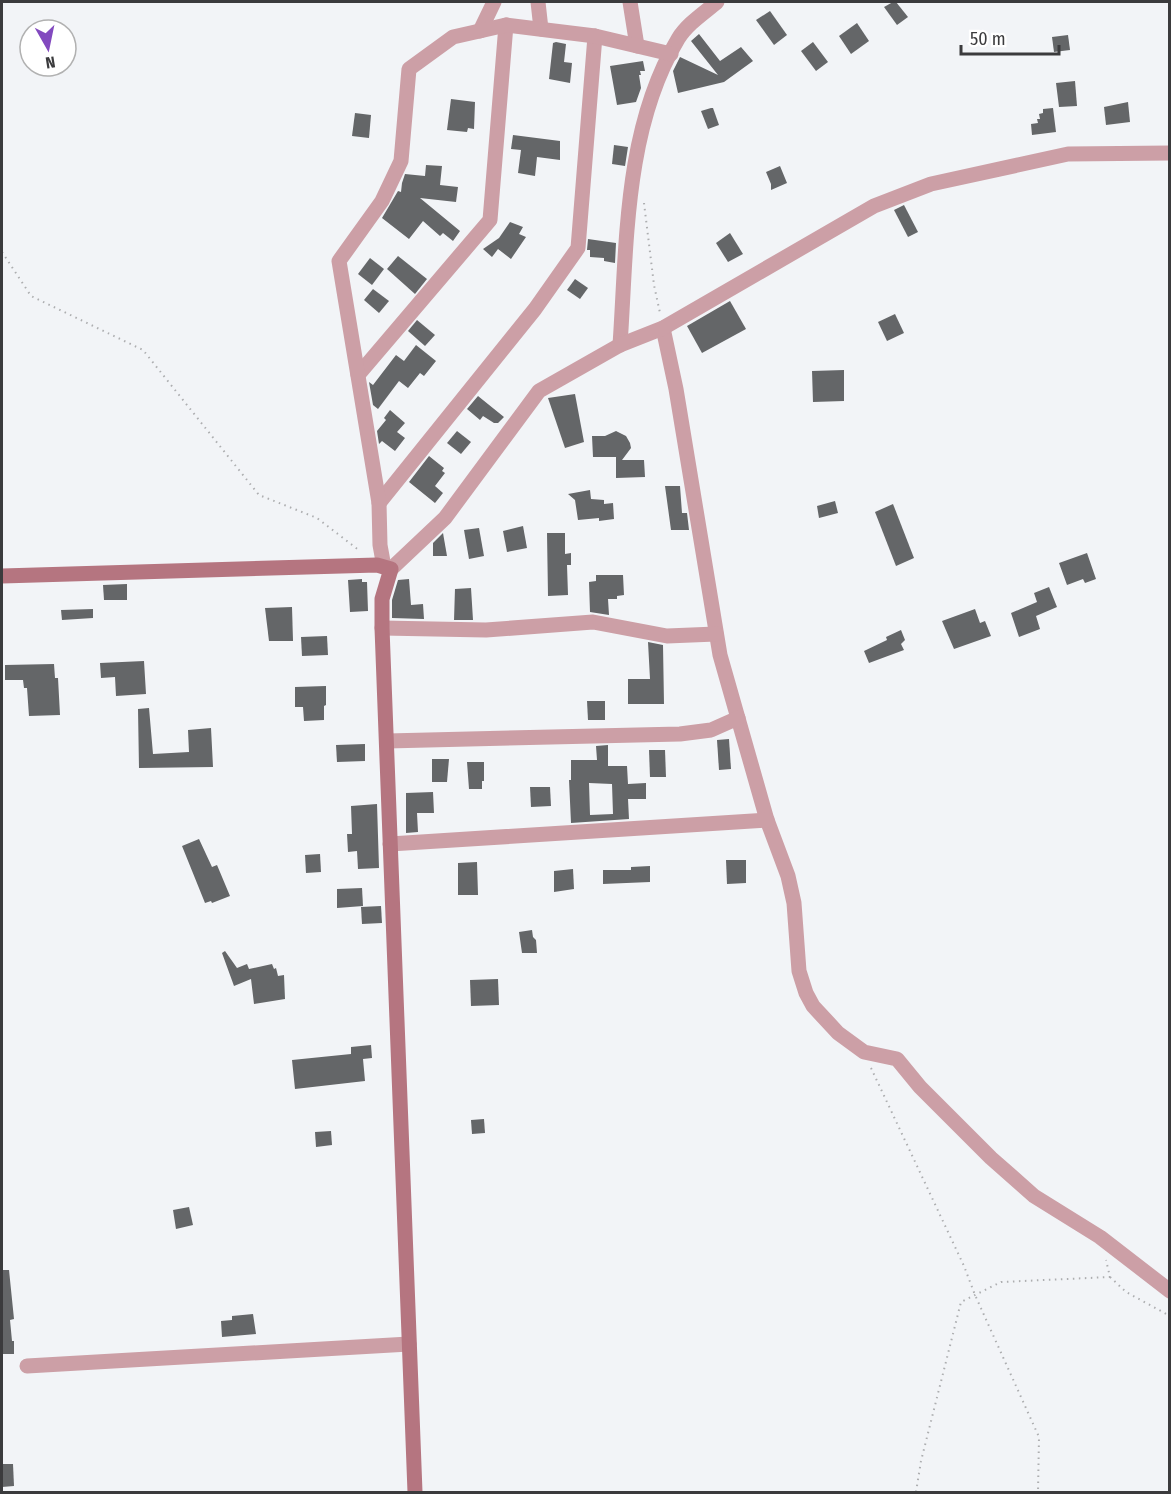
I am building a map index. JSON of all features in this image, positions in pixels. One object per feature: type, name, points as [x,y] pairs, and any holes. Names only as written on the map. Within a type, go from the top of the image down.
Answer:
[{"type":"street","points":[[480,31],[494,2]]},
{"type":"street","points":[[538,2],[542,29]]},
{"type":"street","points":[[630,2],[638,46]]},
{"type":"street","points":[[620,345],[633,167],[655,87],[678,39],[717,2]]},
{"type":"street","points":[[357,375],[490,220],[506,25]]},
{"type":"street","points":[[415,1492],[382,628],[384,567],[380,544],[379,503],[339,261],[382,201],[401,161],[409,69],[453,37],[506,25],[595,36],[671,54]]},
{"type":"street","points":[[379,503],[535,309],[578,248],[595,36]]},
{"type":"street","points":[[2,576],[384,567],[445,518],[538,391],[620,345],[663,328],[874,206],[931,184],[1068,154],[1170,153]]},
{"type":"street","points":[[663,328],[676,389],[720,655],[767,820],[788,876],[794,903],[800,971],[806,993],[813,1006],[838,1032],[864,1052],[897,1059],[920,1087],[1034,1196],[1100,1237],[1170,1292]]},
{"type":"street","points":[[382,628],[486,630],[593,622],[666,636],[716,634]]},
{"type":"street","points":[[387,741],[680,734],[711,730],[738,717]]},
{"type":"street","points":[[390,844],[767,820]]},
{"type":"street","points":[[27,1366],[409,1344]]},
{"type":"path","points":[[642,197],[654,285],[663,328]]},
{"type":"path","points":[[2,252],[31,296],[144,350],[259,495],[317,518],[384,567]]},
{"type":"path","points":[[864,1052],[964,1266],[1039,1437],[1038,1492]]},
{"type":"path","points":[[1100,1237],[1110,1277],[1126,1292],[1170,1316]]},
{"type":"path","points":[[916,1492],[921,1461],[961,1302],[1000,1282],[1110,1277]]},
{"type":"building","points":[[896,2],[908,17],[897,25],[884,7]]},
{"type":"building","points":[[770,11],[787,35],[774,45],[756,20]]},
{"type":"building","points":[[857,23],[869,41],[851,54],[839,36]]},
{"type":"building","points":[[699,34],[720,61],[741,47],[753,61],[724,82],[678,93],[673,71],[680,57],[718,75],[691,41]]},
{"type":"building","points":[[1068,35],[1070,50],[1054,52],[1052,37]]},
{"type":"building","points":[[813,42],[828,62],[816,71],[801,51]]},
{"type":"building","points":[[553,43],[566,44],[564,62],[572,63],[570,83],[549,79]]},
{"type":"building","points":[[643,61],[645,71],[640,71],[641,88],[636,102],[617,105],[610,66]]},
{"type":"building","points":[[1075,81],[1077,106],[1059,107],[1056,83]]},
{"type":"building","points":[[451,99],[475,102],[474,129],[468,128],[467,132],[447,130]]},
{"type":"building","points":[[1128,102],[1130,122],[1106,125],[1104,107]]},
{"type":"building","points":[[713,108],[719,125],[708,129],[701,111]]},
{"type":"building","points":[[1053,108],[1056,132],[1032,135],[1031,124],[1038,123],[1037,119],[1040,119],[1039,114],[1043,113],[1043,109]]},
{"type":"building","points":[[355,113],[371,115],[369,138],[352,136]]},
{"type":"building","points":[[513,135],[560,141],[560,160],[537,157],[535,176],[518,173],[521,150],[511,149]]},
{"type":"building","points":[[614,145],[628,147],[625,166],[612,164]]},
{"type":"building","points":[[426,165],[442,166],[440,185],[458,187],[456,202],[420,198],[460,231],[453,241],[443,233],[440,236],[423,221],[409,239],[382,218],[398,191],[401,192],[405,174],[425,176]]},
{"type":"building","points":[[780,166],[787,183],[771,190],[766,172]]},
{"type":"building","points":[[904,205],[918,232],[908,237],[894,210]]},
{"type":"building","points":[[510,222],[523,227],[519,234],[526,237],[511,259],[498,249],[492,257],[483,249],[499,238]]},
{"type":"building","points":[[730,233],[743,254],[728,262],[716,243]]},
{"type":"building","points":[[588,239],[616,243],[615,263],[604,261],[604,258],[590,257],[590,250],[587,250]]},
{"type":"building","points":[[398,256],[427,279],[415,294],[387,269]]},
{"type":"building","points":[[370,258],[384,269],[372,285],[358,274]]},
{"type":"building","points":[[575,279],[588,288],[580,299],[567,290]]},
{"type":"building","points":[[373,289],[389,301],[379,313],[364,300]]},
{"type":"building","points":[[730,301],[746,329],[702,353],[687,326]]},
{"type":"building","points":[[895,314],[904,333],[887,341],[878,322]]},
{"type":"building","points":[[417,320],[435,335],[425,346],[408,331]]},
{"type":"building","points":[[416,345],[436,361],[424,376],[420,373],[408,388],[399,381],[378,409],[373,405],[369,382],[373,385],[396,355],[404,361]]},
{"type":"building","points":[[844,370],[844,401],[813,402],[812,371]]},
{"type":"building","points":[[575,394],[584,442],[565,448],[548,398]]},
{"type":"building","points":[[478,396],[504,417],[498,423],[483,416],[480,420],[467,409]]},
{"type":"building","points":[[390,410],[405,423],[397,432],[405,438],[395,451],[382,441],[379,444],[377,431],[386,420],[384,418]]},
{"type":"building","points":[[457,431],[471,442],[461,454],[447,443]]},
{"type":"building","points":[[616,431],[626,436],[630,443],[631,448],[622,460],[644,460],[645,477],[616,478],[616,457],[593,457],[592,436],[605,436]]},
{"type":"building","points":[[429,456],[444,468],[442,471],[445,473],[435,486],[443,493],[435,503],[409,482]]},
{"type":"building","points":[[665,486],[680,486],[682,513],[687,513],[689,530],[671,530]]},
{"type":"building","points":[[590,490],[591,499],[604,500],[604,504],[613,503],[614,519],[578,520],[575,500],[568,494]]},
{"type":"building","points":[[835,501],[838,513],[819,518],[817,506]]},
{"type":"building","points":[[893,504],[914,558],[896,566],[875,512]]},
{"type":"building","points":[[523,526],[527,548],[507,552],[503,531]]},
{"type":"building","points":[[479,528],[484,556],[469,559],[464,530]]},
{"type":"building","points":[[443,533],[447,556],[433,556],[433,543]]},
{"type":"building","points":[[547,533],[565,533],[565,554],[571,553],[571,565],[567,565],[568,595],[548,596]]},
{"type":"building","points":[[1087,553],[1096,579],[1085,583],[1083,579],[1067,585],[1059,563]]},
{"type":"building","points":[[596,575],[623,575],[624,595],[617,596],[617,599],[608,599],[609,615],[590,612],[589,582],[596,581]]},
{"type":"building","points":[[362,579],[362,582],[367,582],[368,611],[350,612],[348,580]]},
{"type":"building","points":[[409,579],[411,605],[423,604],[424,619],[392,618],[392,600],[398,580]]},
{"type":"building","points":[[127,584],[127,600],[104,600],[103,585]]},
{"type":"building","points":[[1049,587],[1057,607],[1036,616],[1040,629],[1019,637],[1011,613],[1037,602],[1034,593]]},
{"type":"building","points":[[471,588],[473,620],[454,620],[455,589]]},
{"type":"building","points":[[292,607],[293,641],[269,641],[265,608]]},
{"type":"building","points":[[93,609],[93,618],[62,620],[61,610]]},
{"type":"building","points":[[975,609],[980,623],[985,621],[991,636],[954,649],[942,621]]},
{"type":"building","points":[[901,630],[905,640],[901,644],[904,650],[869,663],[864,651]]},
{"type":"building","points":[[327,636],[328,655],[302,656],[301,637]]},
{"type":"building","points":[[648,642],[663,645],[664,704],[628,704],[628,679],[650,679]]},
{"type":"building","points":[[144,661],[146,694],[116,696],[115,677],[101,678],[100,663]]},
{"type":"building","points":[[54,664],[55,678],[58,678],[60,715],[29,716],[27,688],[24,688],[23,680],[5,680],[5,665]]},
{"type":"building","points":[[326,686],[324,720],[304,721],[303,707],[295,707],[295,687]]},
{"type":"building","points":[[587,701],[605,701],[605,720],[588,720]]},
{"type":"building","points":[[149,708],[153,754],[189,752],[188,730],[211,728],[213,767],[139,768],[138,709]]},
{"type":"building","points":[[729,739],[731,769],[719,770],[717,740]]},
{"type":"building","points":[[365,744],[365,761],[337,762],[336,745]]},
{"type":"building","points":[[608,745],[608,766],[627,766],[628,784],[646,783],[646,799],[628,799],[629,819],[571,823],[569,780],[571,780],[571,760],[597,760],[596,746]],"holes":[[[589,783],[612,784],[613,814],[590,815]]]},
{"type":"building","points":[[649,750],[665,750],[666,777],[650,777]]},
{"type":"building","points":[[432,759],[449,759],[447,782],[432,782]]},
{"type":"building","points":[[467,762],[484,762],[482,789],[469,789]]},
{"type":"building","points":[[530,787],[550,787],[551,806],[531,807]]},
{"type":"building","points":[[433,792],[434,813],[417,813],[418,832],[406,833],[406,793]]},
{"type":"building","points":[[377,804],[379,868],[358,869],[357,851],[348,852],[347,834],[352,834],[351,806]]},
{"type":"building","points":[[199,839],[212,867],[217,865],[230,896],[212,903],[211,901],[205,903],[182,846]]},
{"type":"building","points":[[320,854],[321,872],[306,873],[305,855]]},
{"type":"building","points":[[726,860],[746,860],[746,883],[727,884]]},
{"type":"building","points":[[477,862],[478,895],[458,895],[458,863]]},
{"type":"building","points":[[650,866],[650,882],[603,884],[603,870],[631,870],[631,867]]},
{"type":"building","points":[[573,869],[574,889],[554,892],[554,871]]},
{"type":"building","points":[[362,888],[363,906],[337,908],[337,889]]},
{"type":"building","points":[[381,906],[382,923],[362,924],[361,907]]},
{"type":"building","points":[[532,930],[537,953],[522,953],[519,932]]},
{"type":"building","points":[[225,951],[237,968],[247,964],[249,969],[272,964],[278,976],[284,975],[285,999],[254,1004],[251,979],[234,986],[222,953]]},
{"type":"building","points":[[498,979],[499,1005],[471,1006],[470,980]]},
{"type":"building","points":[[371,1045],[372,1058],[363,1059],[365,1081],[295,1089],[292,1060],[351,1054],[351,1047]]},
{"type":"building","points":[[484,1119],[485,1133],[472,1134],[471,1120]]},
{"type":"building","points":[[331,1131],[332,1145],[316,1147],[315,1132]]},
{"type":"building","points":[[189,1207],[193,1225],[176,1229],[173,1210]]},
{"type":"building","points":[[2,1270],[9,1270],[14,1319],[10,1320],[14,1354],[2,1354]]},
{"type":"building","points":[[253,1314],[256,1334],[222,1337],[221,1321],[232,1320],[232,1316]]},
{"type":"building","points":[[2,1464],[13,1464],[14,1486],[2,1487]]}]
